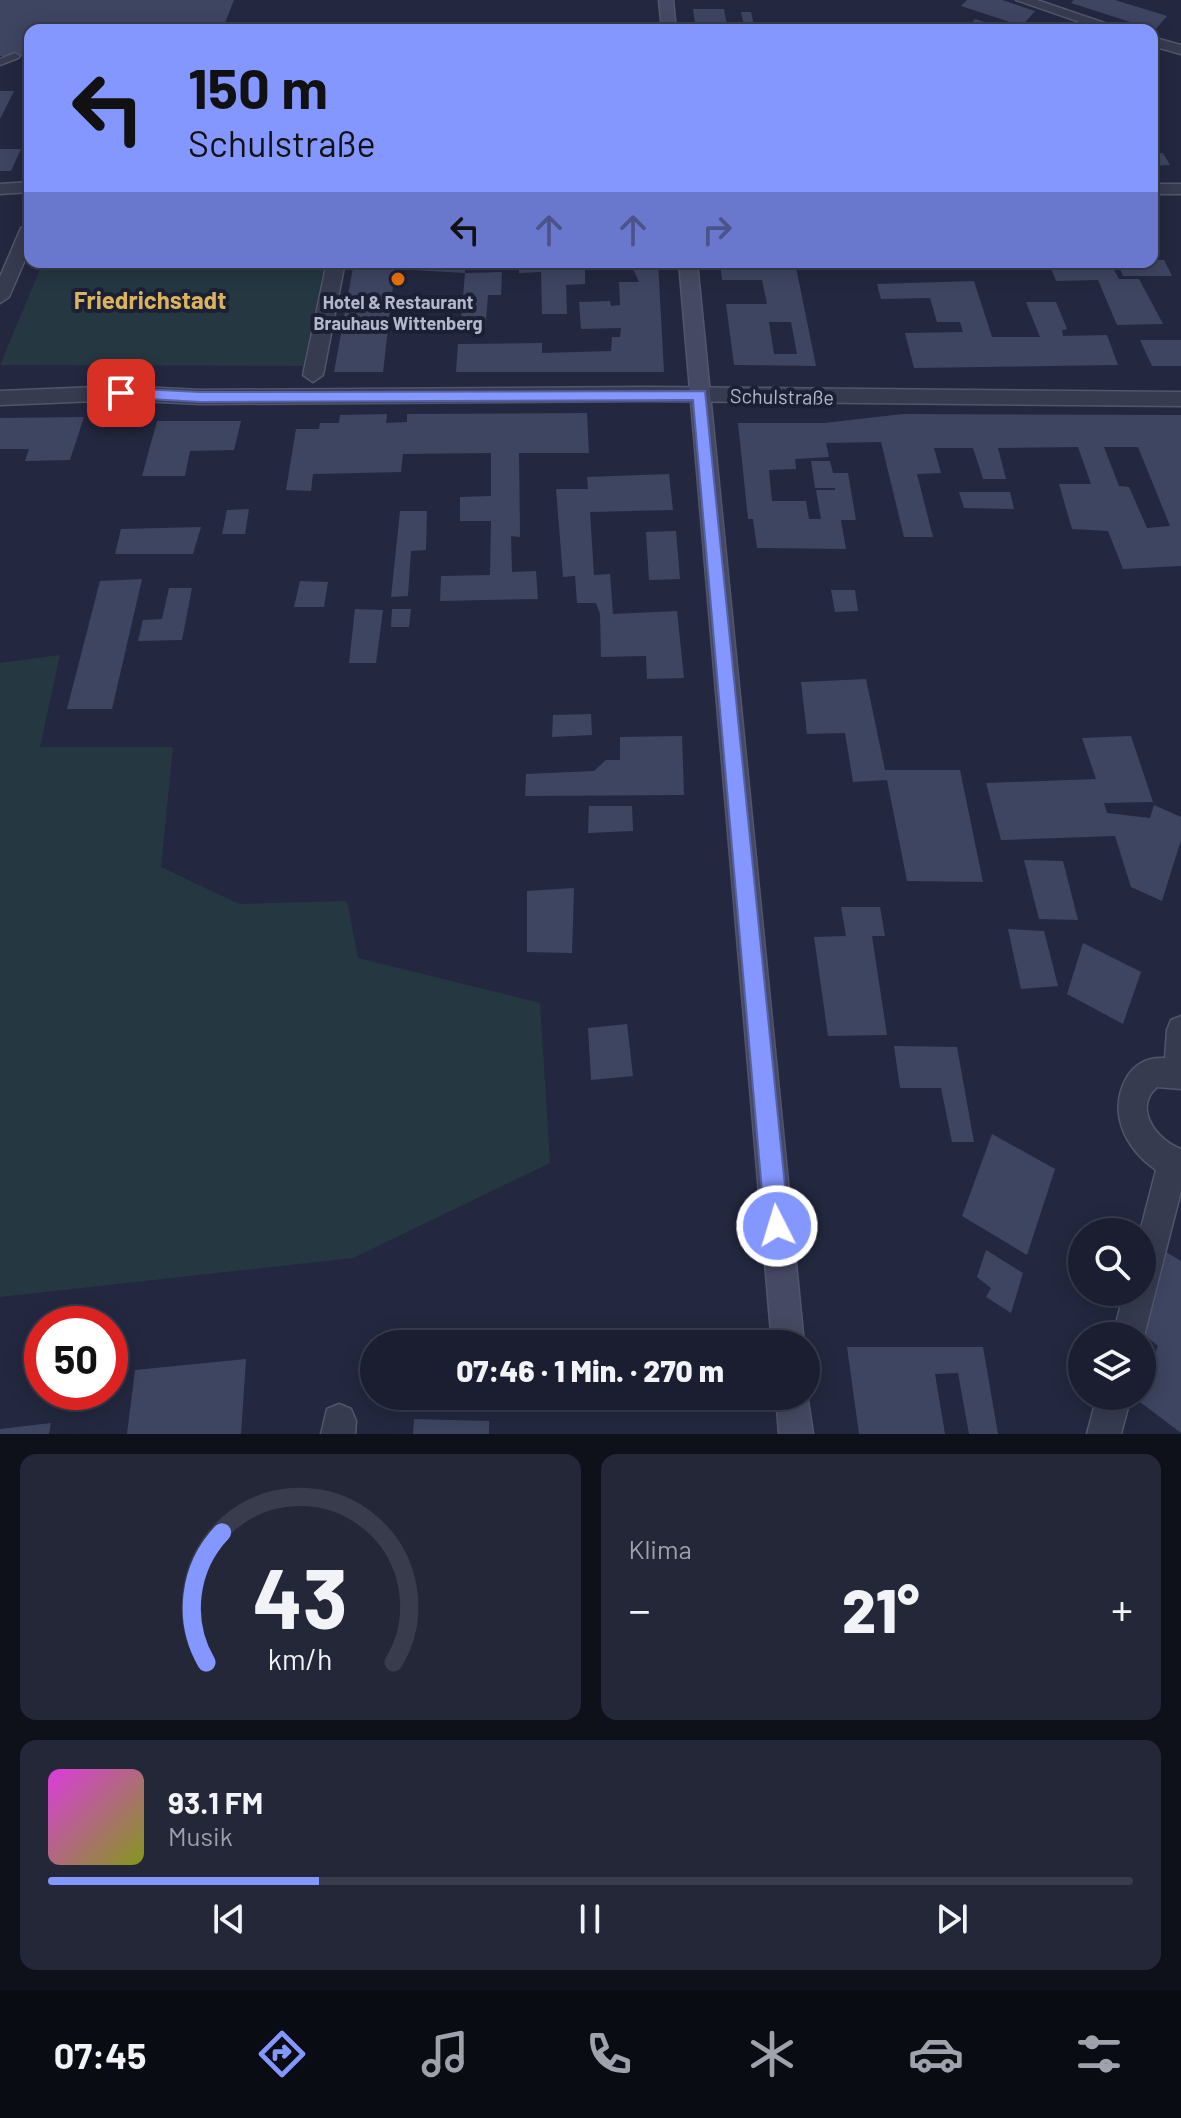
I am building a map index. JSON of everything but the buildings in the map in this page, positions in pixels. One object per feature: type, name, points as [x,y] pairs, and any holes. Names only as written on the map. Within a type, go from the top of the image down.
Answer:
[{"type":"main road","points":[[666,0],[668,24]]},
{"type":"main road","points":[[689,268],[787,1330]]},
{"type":"main road","points":[[794,1410],[796,1434]]},
{"type":"street","points":[[1023,0],[1099,24]]},
{"type":"street","points":[[1158,43],[1181,50]]},
{"type":"street","points":[[0,189],[24,187]]},
{"type":"street","points":[[1158,189],[1181,189]]},
{"type":"street","points":[[0,297],[24,242]]},
{"type":"street","points":[[311,385],[335,268]]},
{"type":"street","name":"Schulstraße","points":[[0,398],[121,393],[200,397],[311,385],[700,395],[1181,399]]},
{"type":"street","points":[[1156,1236],[1177,1163],[1159,1154],[1142,1136],[1132,1115],[1131,1101],[1134,1088],[1152,1072],[1180,1073],[1181,1030]]},
{"type":"street","points":[[1104,1434],[1110,1410]]},
{"type":"lane","points":[[0,62],[15,56]]},
{"type":"shaded area","points":[[40,268],[324,268],[303,366],[0,365]]},
{"type":"shaded area","points":[[60,655],[40,747],[173,747],[161,867],[239,904],[347,901],[358,958],[540,1003],[550,1163],[353,1258],[0,1297],[0,663]]},
{"type":"place","name":"Hotel & Restaurant Brauhaus Wittenberg","points":[[398,279]]},
{"type":"district","name":"Friedrichstadt","points":[[150,299]]},
{"type":"route","points":[[121,393],[200,397],[700,395],[777,1226]]}]
